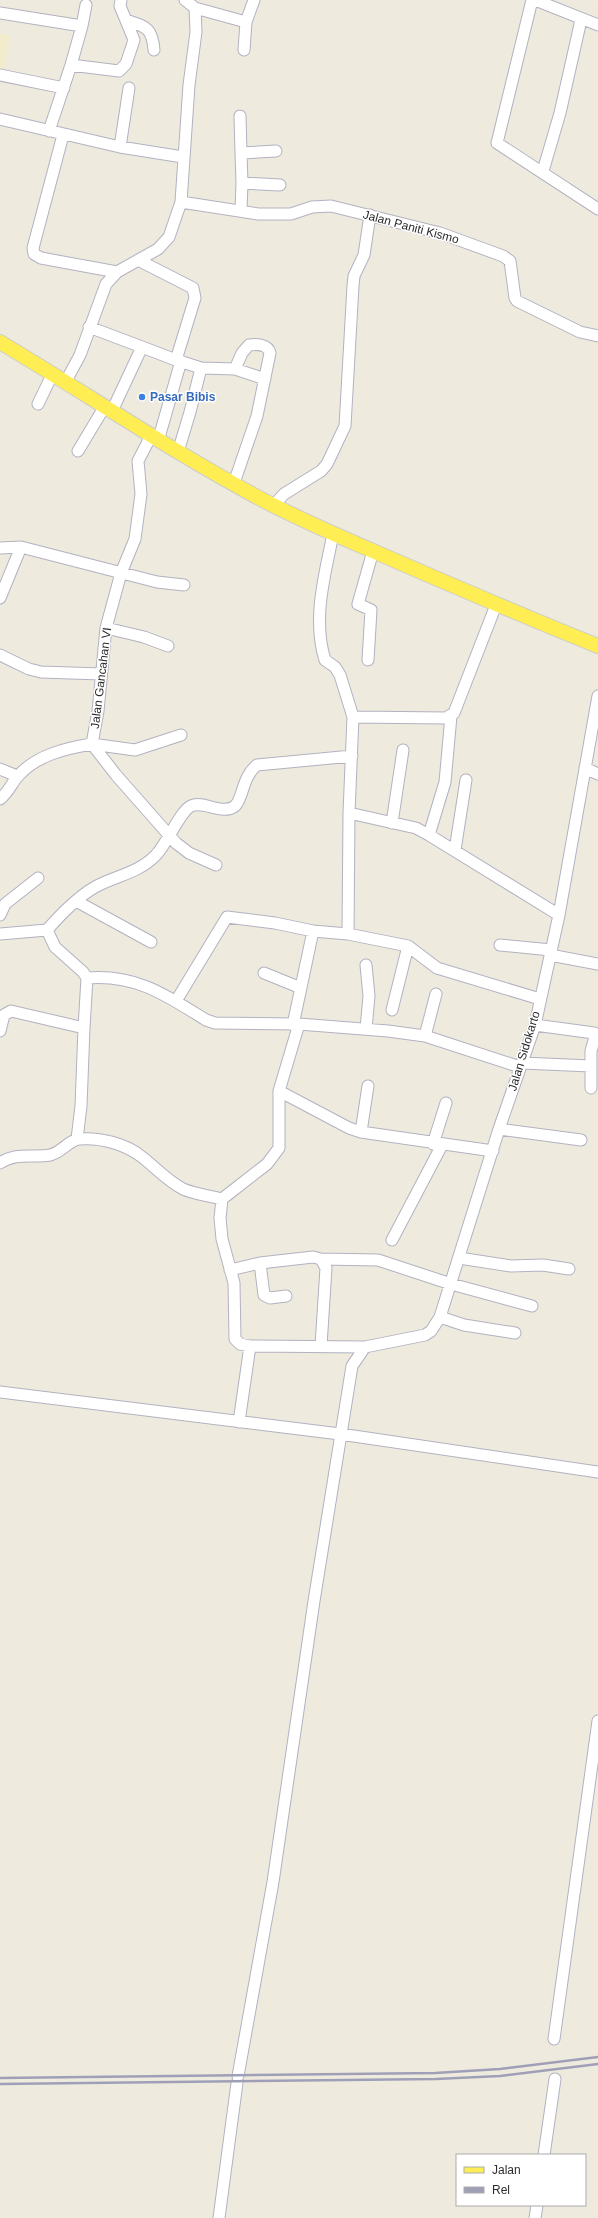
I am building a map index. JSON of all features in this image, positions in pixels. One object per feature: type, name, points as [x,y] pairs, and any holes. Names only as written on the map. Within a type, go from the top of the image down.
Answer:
[{"type":"main road","points":[[0,342],[66,381],[154,438],[274,505],[333,534],[496,605],[598,646]]},
{"type":"street","points":[[71,65],[118,71],[123,69],[134,40],[120,6],[121,0]]},
{"type":"street","points":[[185,0],[195,8],[246,22]]},
{"type":"street","points":[[244,50],[246,22],[254,0]]},
{"type":"street","points":[[532,0],[497,143],[515,156],[543,171],[598,209]]},
{"type":"street","points":[[535,0],[581,20],[598,25]]},
{"type":"street","points":[[49,131],[71,65],[82,26],[86,5]]},
{"type":"street","points":[[66,381],[80,354],[106,284],[118,272],[140,261],[158,249],[169,237],[180,202],[189,85],[196,32],[195,8]]},
{"type":"street","points":[[0,13],[82,26]]},
{"type":"street","points":[[126,20],[146,27],[151,32],[154,50]]},
{"type":"street","points":[[543,171],[560,113],[581,20]]},
{"type":"street","points":[[0,76],[64,88]]},
{"type":"street","points":[[120,147],[130,88]]},
{"type":"street","points":[[240,116],[242,183],[241,211]]},
{"type":"street","points":[[0,119],[63,135],[120,147],[184,157]]},
{"type":"street","points":[[63,135],[33,248],[34,254],[41,258],[118,272]]},
{"type":"street","points":[[241,153],[276,151]]},
{"type":"street","points":[[242,183],[280,185]]},
{"type":"street","name":"Jalan Paniti Kismo","points":[[180,202],[241,211],[291,214],[312,207],[331,206],[440,233],[503,256],[510,262],[515,298],[517,301],[580,332],[598,336]]},
{"type":"street","points":[[274,505],[284,494],[321,471],[327,464],[345,426],[354,276],[364,254],[370,215]]},
{"type":"street","name":"Jalan Gancahan VI","points":[[0,799],[8,791],[17,776],[28,766],[64,749],[92,744],[98,711],[106,628],[121,573],[135,539],[141,494],[138,461],[154,438],[178,361],[195,298],[193,288],[140,261]]},
{"type":"street","points":[[89,327],[178,361],[201,368],[235,369],[265,379]]},
{"type":"street","points":[[234,483],[252,434],[265,379],[270,353],[266,346],[250,344],[247,346],[235,369]]},
{"type":"street","points":[[78,451],[109,409],[142,347]]},
{"type":"street","points":[[178,452],[201,368]]},
{"type":"street","points":[[38,404],[53,373]]},
{"type":"street","points":[[333,534],[320,601],[323,654],[325,660],[335,667],[340,676],[353,717],[349,813],[348,934]]},
{"type":"street","points":[[0,598],[21,547]]},
{"type":"street","points":[[0,548],[21,547],[157,582],[184,585]]},
{"type":"street","points":[[368,660],[371,610],[358,604],[373,551]]},
{"type":"street","points":[[353,717],[446,718],[451,716],[454,713],[496,605]]},
{"type":"street","points":[[106,628],[144,637],[168,646]]},
{"type":"street","points":[[0,655],[29,669],[40,672],[101,674]]},
{"type":"street","name":"Jalan Sidokarto","points":[[250,1346],[365,1346],[425,1335],[431,1331],[440,1317],[499,1129],[535,1025],[559,915],[598,696]]},
{"type":"street","points":[[430,835],[445,782],[451,716]]},
{"type":"street","points":[[92,744],[135,750],[181,735]]},
{"type":"street","points":[[92,744],[116,775],[171,835],[176,843],[189,853],[216,865]]},
{"type":"street","points":[[392,823],[403,750]]},
{"type":"street","points":[[0,934],[47,930],[76,901],[94,888],[134,871],[155,856],[171,835],[180,816],[191,806],[200,804],[223,809],[231,808],[237,805],[249,771],[258,765],[352,756]]},
{"type":"street","points":[[585,768],[598,774]]},
{"type":"street","points":[[0,769],[17,776]]},
{"type":"street","points":[[455,850],[466,780]]},
{"type":"street","points":[[349,813],[416,828],[455,850],[559,915]]},
{"type":"street","points":[[0,915],[5,904],[38,878]]},
{"type":"street","points":[[76,901],[151,942]]},
{"type":"street","points":[[176,1002],[227,917],[275,923],[313,931],[348,934],[408,946],[437,968],[540,999]]},
{"type":"street","points":[[47,930],[55,948],[83,972],[87,978],[81,1106],[77,1139]]},
{"type":"street","points":[[239,1422],[250,1346],[240,1344],[235,1339],[234,1283],[222,1239],[220,1218],[222,1199],[267,1164],[277,1153],[279,1148],[278,1091],[296,1025],[301,988],[313,931]]},
{"type":"street","points":[[500,945],[551,952],[598,964]]},
{"type":"street","points":[[392,1010],[408,946]]},
{"type":"street","points":[[366,965],[369,996],[366,1029]]},
{"type":"street","points":[[264,973],[301,988]]},
{"type":"street","points":[[87,978],[107,977],[146,985],[206,1020],[215,1023],[296,1025],[366,1029],[425,1036],[521,1065],[591,1066]]},
{"type":"street","points":[[425,1036],[436,994]]},
{"type":"street","points":[[0,1031],[4,1015],[11,1011],[84,1028]]},
{"type":"street","points":[[535,1025],[594,1033],[591,1088]]},
{"type":"street","points":[[361,1132],[368,1086]]},
{"type":"street","points":[[278,1091],[349,1128],[361,1132],[492,1151]]},
{"type":"street","points":[[392,1240],[438,1144],[446,1103]]},
{"type":"street","points":[[499,1129],[581,1140]]},
{"type":"street","points":[[0,1163],[6,1159],[19,1156],[51,1155],[77,1139],[101,1140],[123,1146],[141,1156],[166,1177],[184,1189],[222,1199]]},
{"type":"street","points":[[230,1270],[260,1263],[313,1257],[321,1259],[372,1259],[451,1284],[532,1306]]},
{"type":"street","points":[[459,1258],[524,1267],[543,1265],[569,1269]]},
{"type":"street","points":[[320,1346],[326,1268],[321,1259]]},
{"type":"street","points":[[260,1263],[264,1295],[270,1298],[286,1296]]},
{"type":"street","points":[[440,1317],[464,1324],[515,1333]]},
{"type":"street","points":[[219,2218],[238,2079],[273,1882],[340,1434],[352,1366],[365,1346]]},
{"type":"street","points":[[0,1392],[340,1434],[598,1472]]},
{"type":"street","points":[[554,2039],[598,1721]]},
{"type":"street","points":[[544,2154],[555,2079]]},
{"type":"street","points":[[535,2218],[537,2206]]},
{"type":"shaded area","points":[[0,34],[10,35],[4,69],[0,68]]},
{"type":"railway","points":[[0,2078],[435,2073],[500,2069],[598,2057]]},
{"type":"railway","points":[[0,2084],[436,2079],[500,2076],[598,2064]]},
{"type":"place","name":"Pasar Bibis","points":[[142,397]]}]
